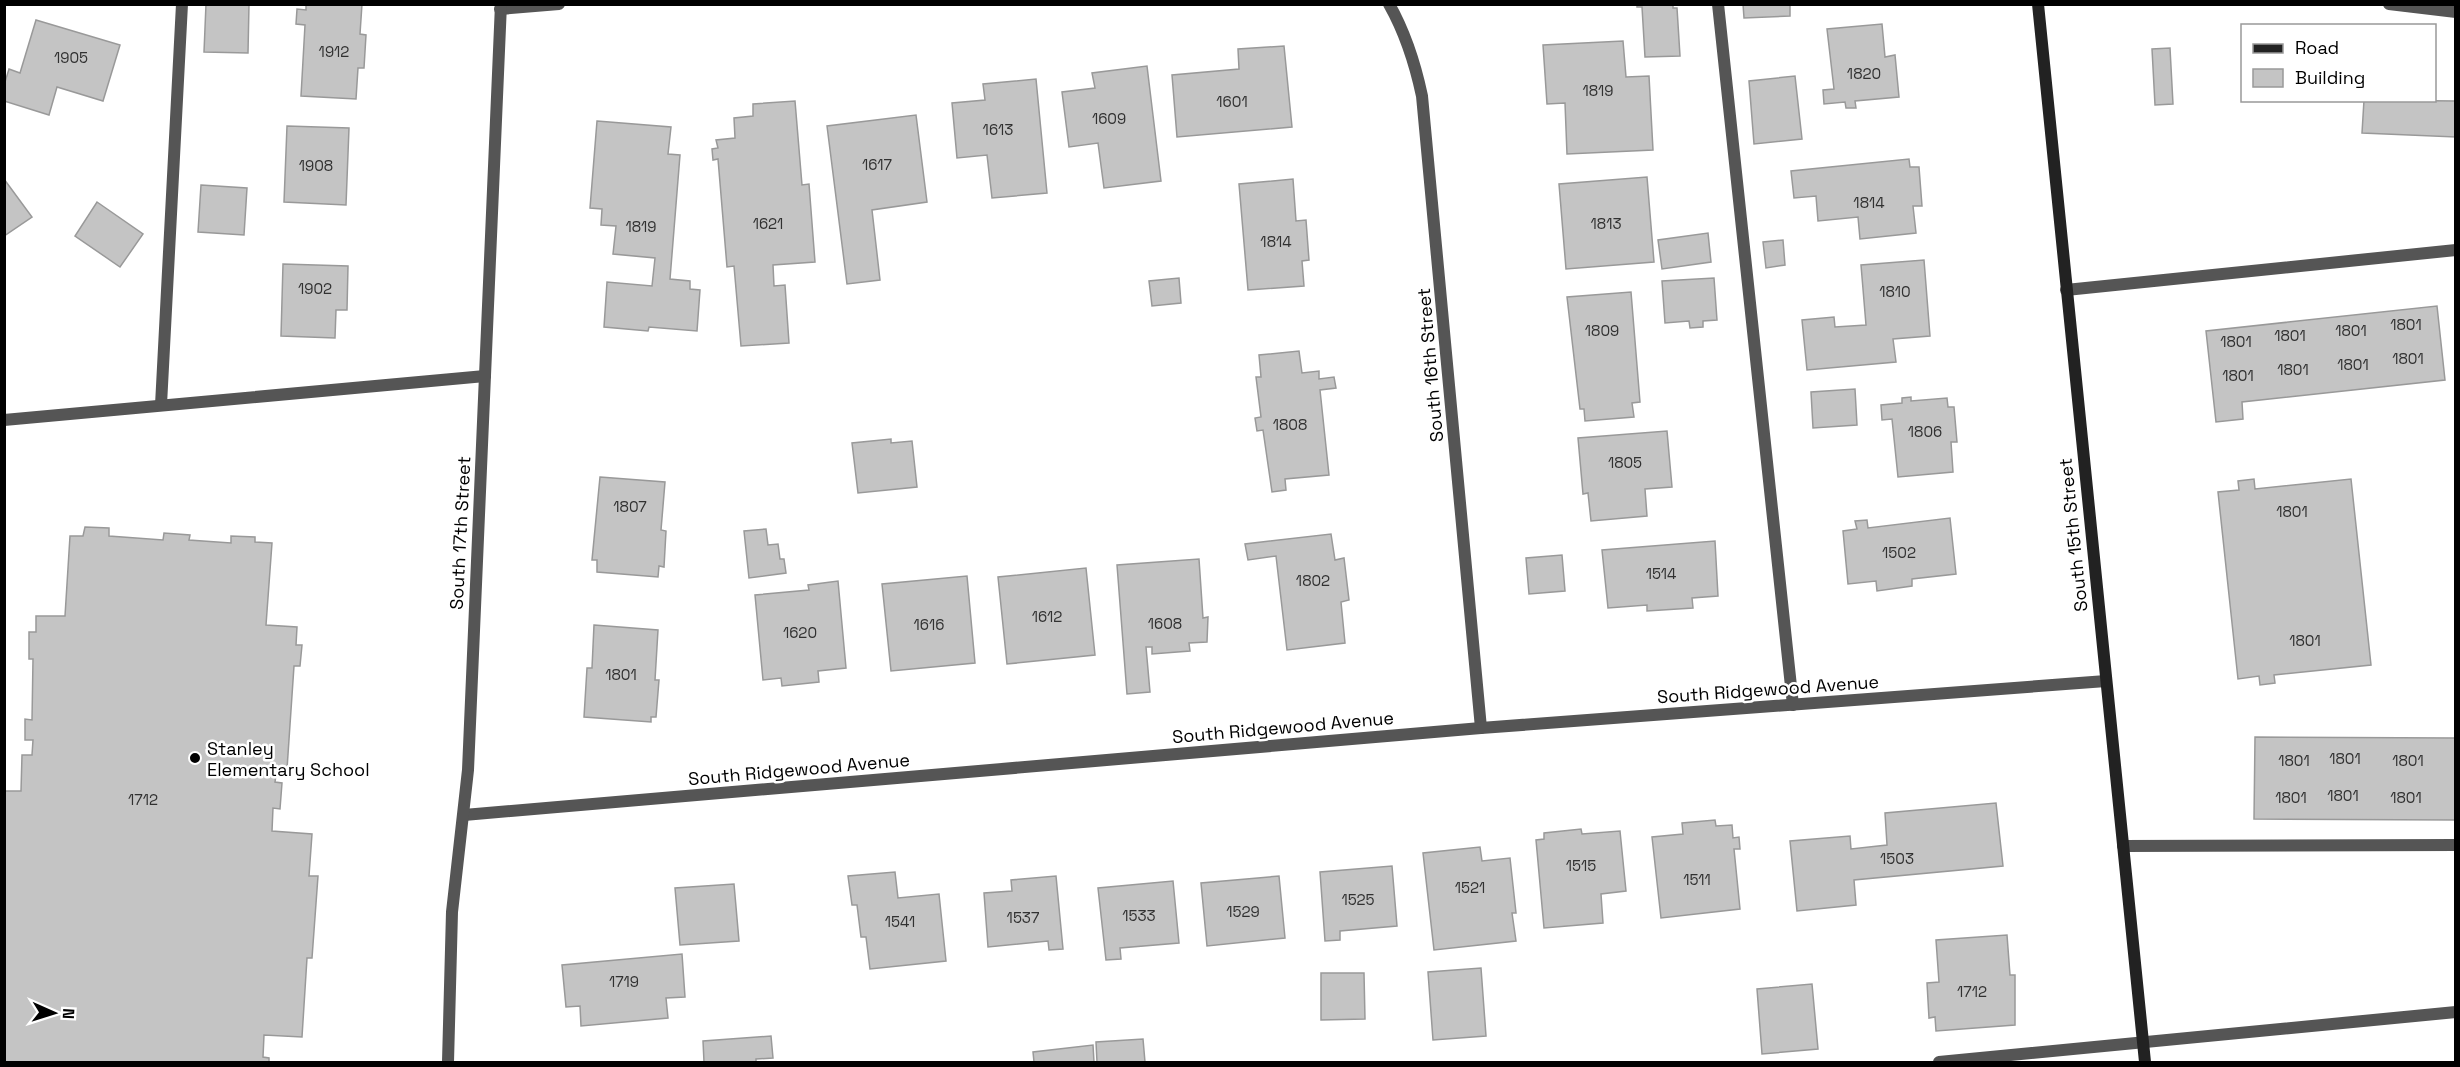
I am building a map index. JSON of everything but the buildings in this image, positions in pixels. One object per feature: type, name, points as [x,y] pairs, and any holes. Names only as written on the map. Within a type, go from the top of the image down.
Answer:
[{"type":"street","points":[[161,405],[182,4]]},
{"type":"street","points":[[500,7],[559,4]]},
{"type":"street","name":"South 16th Street","points":[[1389,4],[1403,29],[1414,60],[1422,96],[1481,728]]},
{"type":"street","points":[[1718,4],[1793,705]]},
{"type":"street","name":"South 15th Street","points":[[2038,4],[2145,1062]]},
{"type":"street","points":[[2389,4],[2456,12]]},
{"type":"street","name":"South 17th Street","points":[[447,1062],[452,912],[464,815],[500,7]]},
{"type":"street","points":[[2066,290],[2456,250]]},
{"type":"street","points":[[4,420],[485,376]]},
{"type":"street","name":"South Ridgewood Avenue","points":[[464,815],[1481,728],[2106,681]]},
{"type":"street","points":[[2123,846],[2456,845]]},
{"type":"street","points":[[1939,1062],[2456,1012]]},
{"type":"place","name":"Stanley Elementary School","points":[[195,758]]}]
